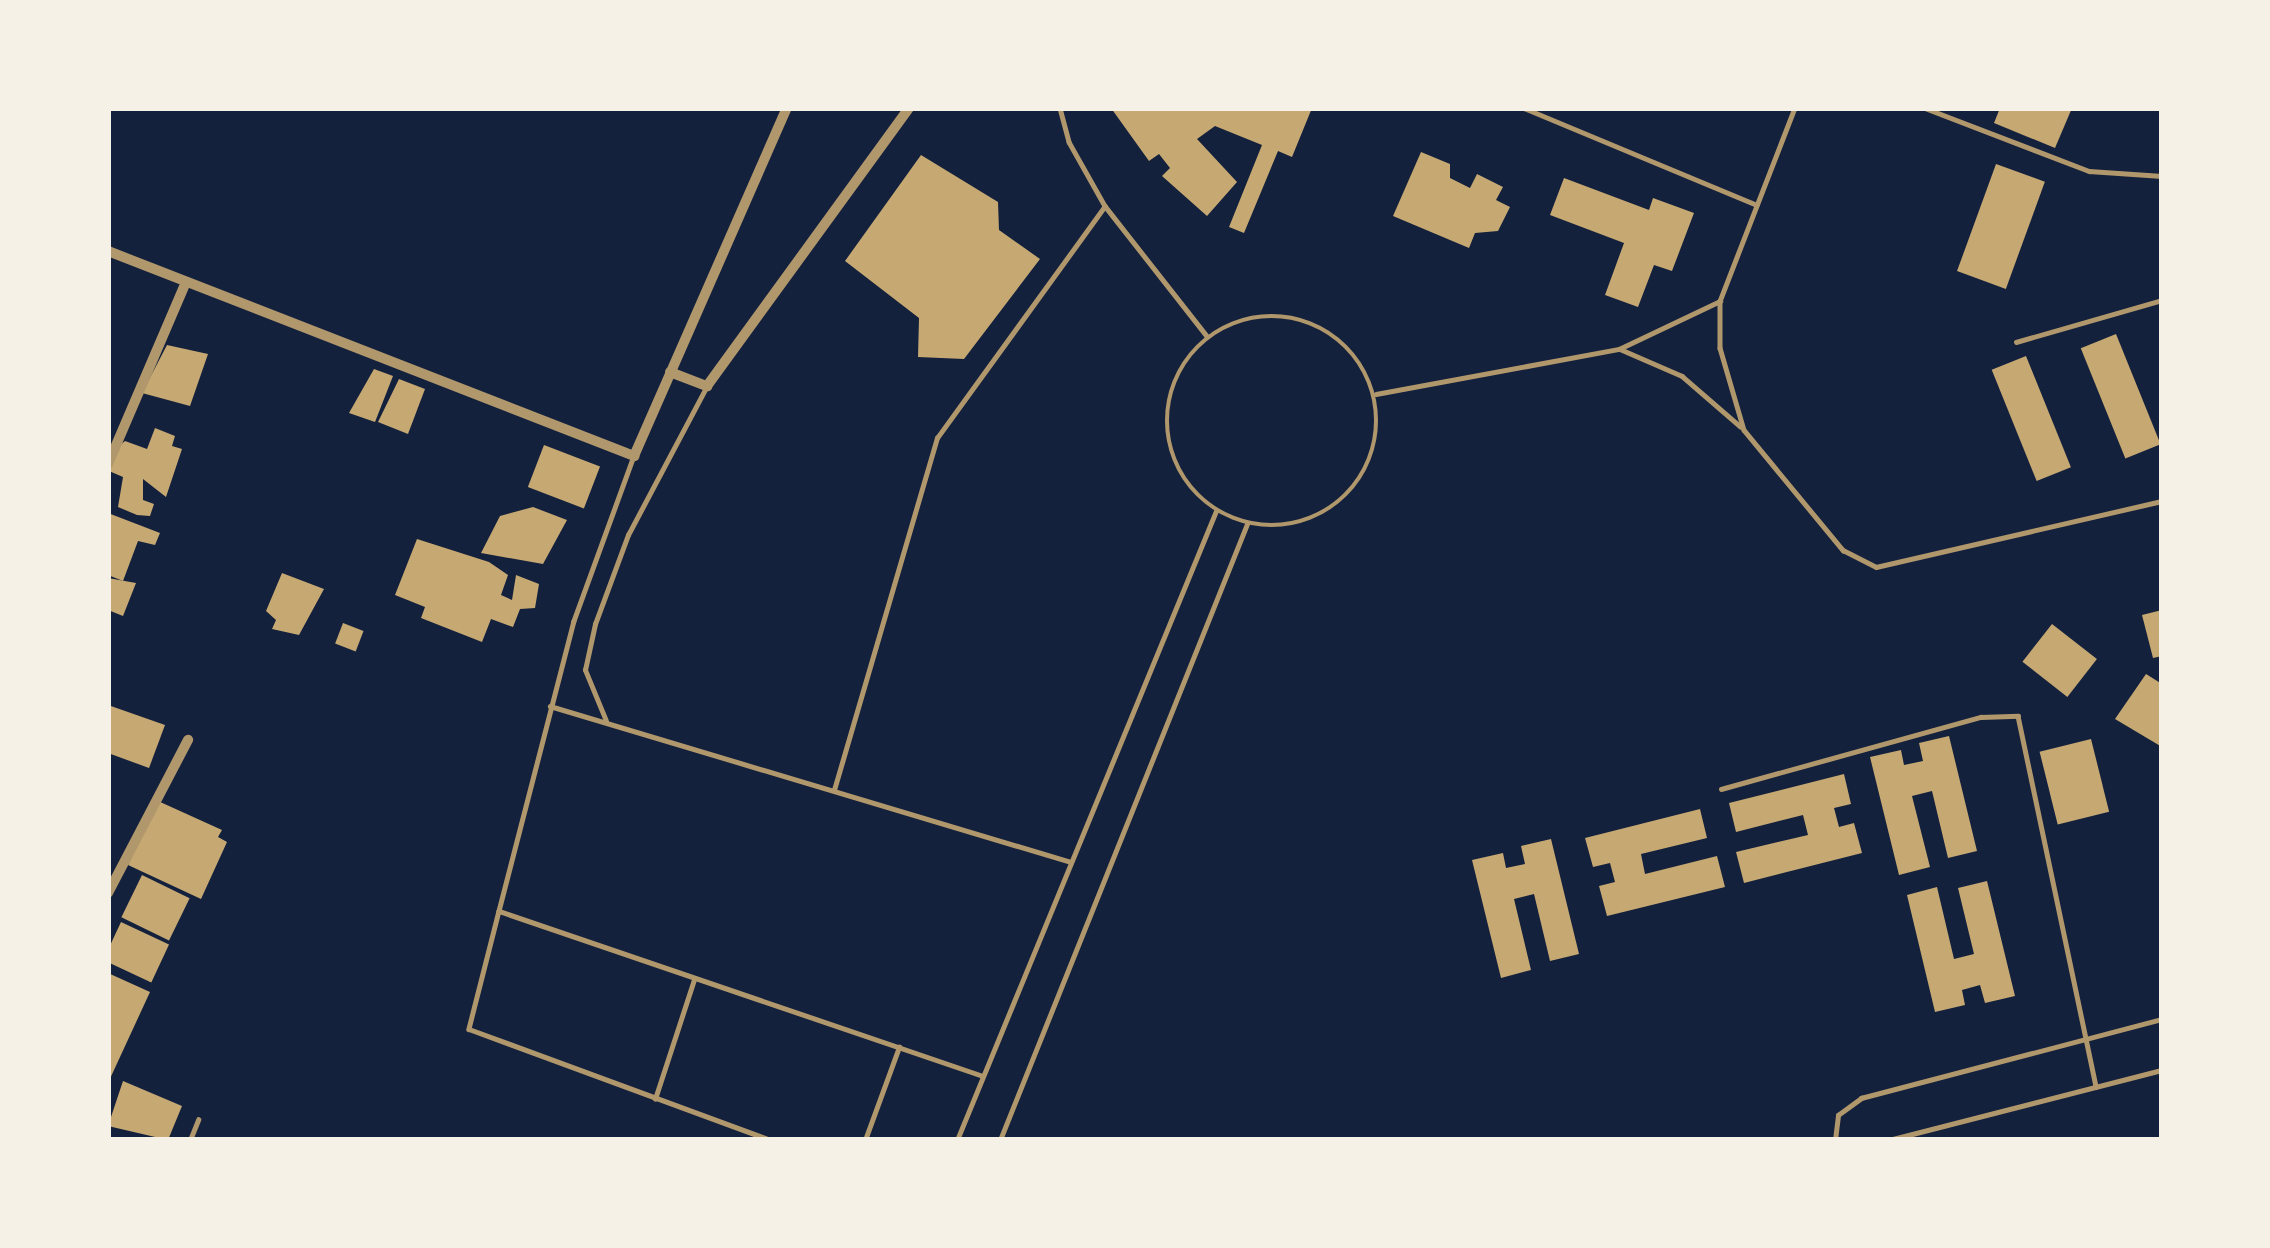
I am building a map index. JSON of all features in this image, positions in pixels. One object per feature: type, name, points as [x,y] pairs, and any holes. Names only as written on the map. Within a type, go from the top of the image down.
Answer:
[{"type":"street","points":[[108,250],[634,456],[787,108]]},
{"type":"street","points":[[670,371],[707,386],[909,108]]},
{"type":"street","points":[[108,464],[186,282]]},
{"type":"street","points":[[108,893],[188,740]]},
{"type":"lane","points":[[1060,108],[1069,142],[1105,206],[1207,336]]},
{"type":"lane","points":[[1524,108],[1757,205]]},
{"type":"lane","points":[[1744,430],[1720,348],[1720,301],[1795,108]]},
{"type":"lane","points":[[1925,108],[2068,165],[2162,176]]},
{"type":"lane","points":[[834,790],[937,437],[1105,206]]},
{"type":"lane","points":[[2016,341],[2162,300]]},
{"type":"lane","points":[[1376,394],[1618,349],[1720,301]]},
{"type":"lane","points":[[1255,315],[1307,320],[1351,348],[1376,394],[1376,448],[1349,496],[1302,523],[1247,524],[1216,511],[1180,474],[1166,425],[1175,376],[1207,336],[1255,315]]},
{"type":"lane","points":[[1618,349],[1682,376],[1744,430],[1800,502],[1865,565],[2162,501]]},
{"type":"lane","points":[[606,721],[585,670],[595,624],[628,535],[707,386]]},
{"type":"lane","points":[[634,456],[550,706],[469,1029],[770,1140]]},
{"type":"lane","points":[[958,1140],[1216,511]]},
{"type":"lane","points":[[1000,1140],[1247,524]]},
{"type":"lane","points":[[550,706],[1071,862]]},
{"type":"lane","points":[[1720,789],[1981,717],[2018,716],[2096,1087]]},
{"type":"lane","points":[[500,911],[983,1076]]},
{"type":"lane","points":[[655,1099],[694,980]]},
{"type":"lane","points":[[1834,1140],[1838,1115],[1862,1098],[2162,1019]]},
{"type":"lane","points":[[865,1140],[899,1047]]},
{"type":"lane","points":[[1889,1140],[2162,1070]]},
{"type":"lane","points":[[190,1140],[198,1120]]},
{"type":"building","points":[[1111,108],[1312,108],[1292,157],[1278,151],[1244,233],[1229,227],[1262,145],[1215,126],[1197,139],[1237,182],[1207,216],[1162,176],[1170,168],[1159,154],[1149,161]]},
{"type":"building","points":[[2000,108],[2072,108],[2055,148],[1994,123]]},
{"type":"building","points":[[1421,152],[1450,164],[1450,178],[1470,188],[1477,174],[1503,187],[1496,200],[1510,207],[1498,231],[1475,233],[1469,248],[1393,216]]},
{"type":"building","points":[[921,155],[998,202],[999,230],[1040,259],[964,359],[918,357],[919,318],[845,261]]},
{"type":"building","points":[[1996,164],[2045,182],[2006,289],[1957,271]]},
{"type":"building","points":[[1564,178],[1649,210],[1653,198],[1694,213],[1672,271],[1654,265],[1638,307],[1605,295],[1624,243],[1550,215]]},
{"type":"building","points":[[2116,334],[2161,444],[2125,459],[2081,348]]},
{"type":"building","points":[[167,345],[208,354],[190,406],[142,393]]},
{"type":"building","points":[[2026,356],[2071,467],[2037,481],[1992,370]]},
{"type":"building","points":[[374,369],[393,376],[375,422],[349,413]]},
{"type":"building","points":[[399,379],[425,389],[408,434],[378,422]]},
{"type":"building","points":[[155,428],[175,436],[172,446],[182,449],[166,497],[143,479],[143,500],[154,504],[150,516],[137,515],[118,507],[123,477],[109,471],[118,447],[125,441],[147,449]]},
{"type":"building","points":[[544,445],[600,467],[584,509],[528,487]]},
{"type":"building","points":[[533,507],[567,520],[543,564],[481,553],[500,516]]},
{"type":"building","points":[[108,513],[160,533],[155,545],[138,541],[123,581],[108,575]]},
{"type":"building","points":[[417,539],[489,562],[508,575],[501,595],[512,600],[516,575],[539,584],[535,608],[520,609],[513,627],[491,619],[482,642],[421,618],[425,607],[395,595]]},
{"type":"building","points":[[282,573],[324,589],[299,635],[272,629],[276,620],[266,611]]},
{"type":"building","points":[[108,578],[136,583],[123,616],[108,610]]},
{"type":"building","points":[[2162,610],[2162,656],[2153,658],[2142,615]]},
{"type":"building","points":[[343,623],[364,631],[356,651],[335,644]]},
{"type":"building","points":[[2052,624],[2097,659],[2067,697],[2022,662]]},
{"type":"building","points":[[2146,674],[2162,684],[2162,747],[2115,719]]},
{"type":"building","points":[[108,705],[165,725],[149,768],[108,753]]},
{"type":"building","points":[[1949,736],[1977,851],[1948,858],[1932,791],[1912,796],[1930,867],[1899,875],[1870,757],[1901,750],[1904,765],[1923,761],[1919,743]]},
{"type":"building","points":[[2091,739],[2109,812],[2058,825],[2040,752]]},
{"type":"building","points":[[1844,774],[1851,804],[1834,808],[1839,827],[1854,823],[1862,853],[1744,883],[1736,852],[1808,835],[1803,815],[1736,832],[1729,803]]},
{"type":"building","points":[[158,801],[222,830],[218,837],[227,842],[201,899],[128,865]]},
{"type":"building","points":[[1700,809],[1707,838],[1641,854],[1645,874],[1717,856],[1725,887],[1607,916],[1599,886],[1615,882],[1610,863],[1593,867],[1585,838]]},
{"type":"building","points":[[1551,839],[1579,954],[1550,961],[1534,894],[1514,899],[1531,970],[1501,978],[1472,860],[1503,853],[1506,868],[1525,864],[1521,846]]},
{"type":"building","points":[[142,875],[190,898],[169,940],[121,917]]},
{"type":"building","points":[[1987,881],[2015,996],[1985,1003],[1980,985],[1962,990],[1965,1005],[1935,1012],[1907,895],[1937,887],[1954,959],[1974,954],[1958,888]]},
{"type":"building","points":[[121,922],[169,944],[151,982],[108,962],[108,950]]},
{"type":"building","points":[[108,973],[150,992],[108,1083]]},
{"type":"building","points":[[123,1081],[182,1106],[168,1140],[108,1126]]}]
